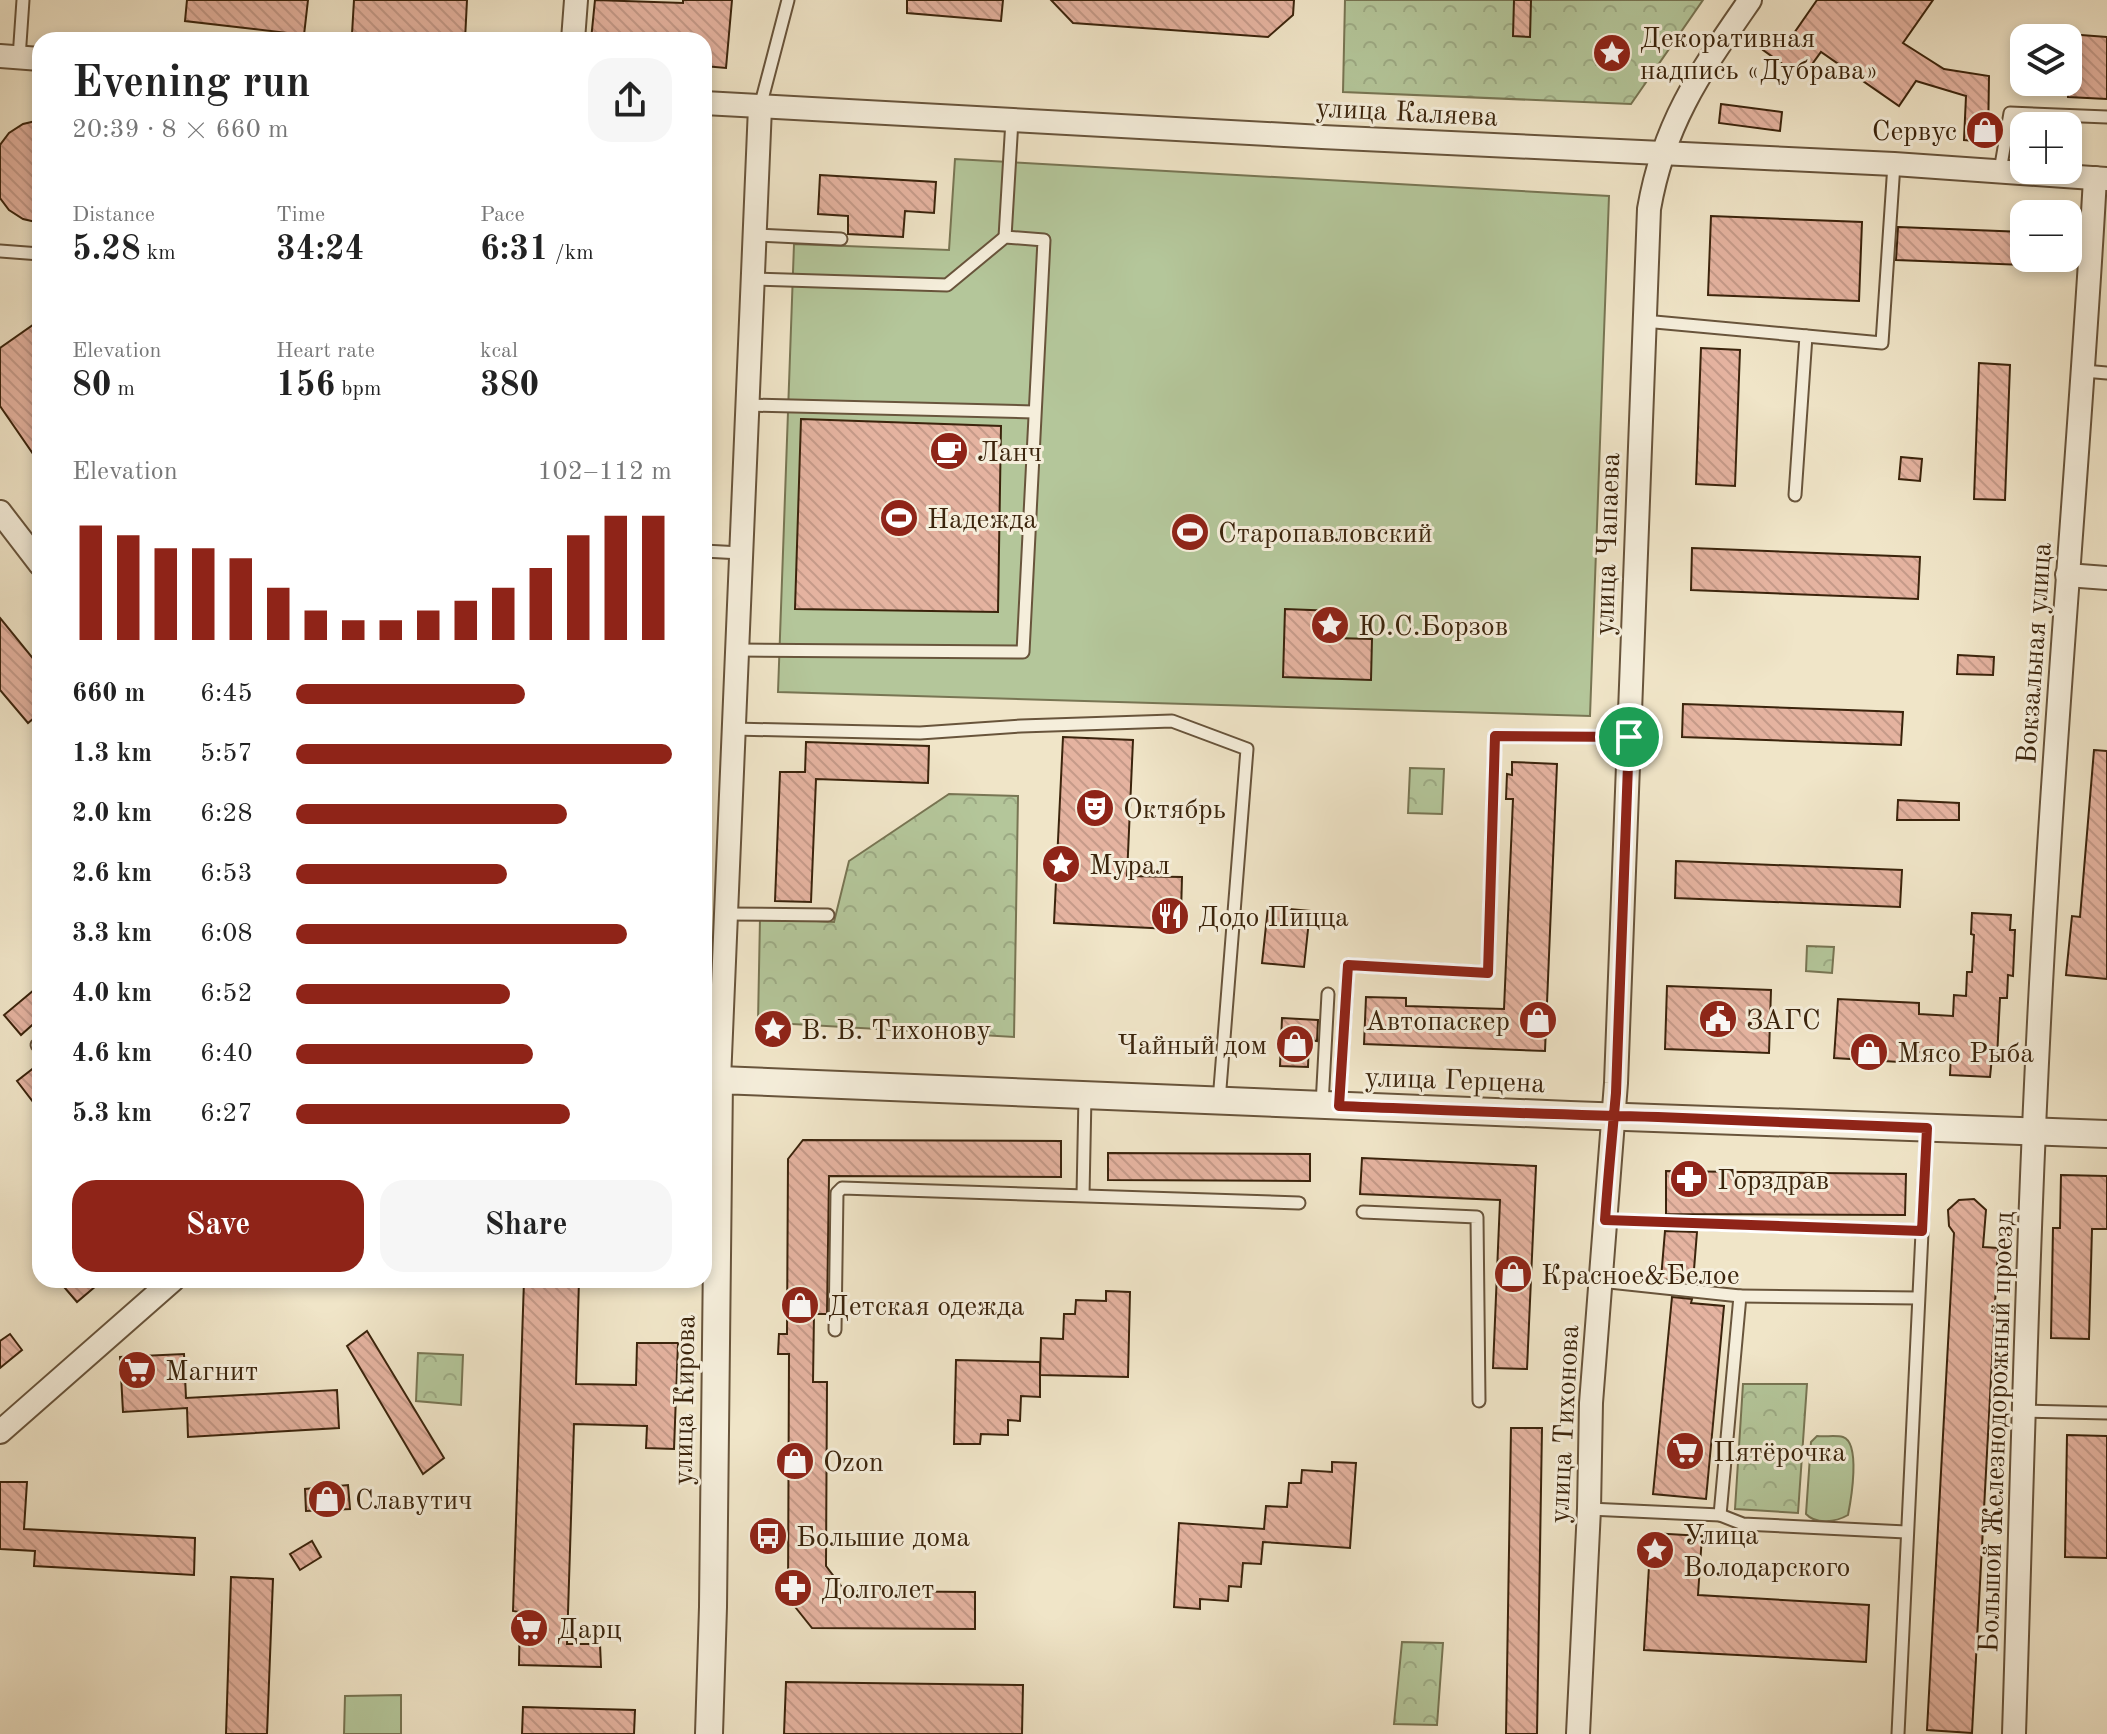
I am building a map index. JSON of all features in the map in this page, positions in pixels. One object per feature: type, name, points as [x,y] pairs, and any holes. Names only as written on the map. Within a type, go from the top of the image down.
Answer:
[{"type":"street","points":[[574,32],[576,0]]},
{"type":"street","name":"улица Чапаева","points":[[1614,1117],[1649,209],[1672,124],[1696,78],[1750,0]]},
{"type":"street","name":"улица Каляева","points":[[712,104],[1894,164],[2101,178]]},
{"type":"street","name":"улица Кирова","points":[[712,1069],[726,914],[760,107]]},
{"type":"street","name":"Вокзальная улица","points":[[2035,1132],[2067,575],[2096,372],[2101,178]]},
{"type":"street","points":[[0,512],[32,554]]},
{"type":"street","points":[[2067,575],[2107,578]]},
{"type":"street","name":"улица Герцена","points":[[712,1080],[2107,1134]]},
{"type":"street","name":"улица Тихонова","points":[[1578,1734],[1591,1403],[1614,1117]]},
{"type":"street","name":"Большой Железнодорожный проезд","points":[[2014,1734],[2035,1132]]},
{"type":"street","points":[[0,1432],[164,1288]]},
{"type":"street","name":"улица Кирова","points":[[709,1734],[713,1607],[712,1288]]},
{"type":"lane","points":[[20,58],[23,0]]},
{"type":"lane","points":[[760,107],[788,0]]},
{"type":"lane","points":[[2000,171],[2010,113],[2107,117]]},
{"type":"lane","points":[[1005,237],[1012,120]]},
{"type":"lane","points":[[1644,321],[1882,343],[1894,164]]},
{"type":"lane","points":[[755,235],[841,239]]},
{"type":"lane","points":[[737,650],[1023,652],[1044,240],[1005,237],[947,285],[753,279]]},
{"type":"lane","points":[[0,251],[32,253]]},
{"type":"lane","points":[[1795,495],[1806,336]]},
{"type":"lane","points":[[748,405],[1034,412]]},
{"type":"lane","points":[[712,551],[741,553]]},
{"type":"lane","points":[[734,729],[920,733],[1172,721],[1247,749],[1219,1101]]},
{"type":"lane","points":[[1330,1106],[1348,965],[1488,973],[1495,736],[1629,737]]},
{"type":"lane","points":[[726,914],[828,915]]},
{"type":"lane","points":[[1328,994],[1330,1106]]},
{"type":"lane","points":[[1083,1195],[1085,1096]]},
{"type":"lane","points":[[1898,1734],[1927,1128]]},
{"type":"lane","points":[[835,1330],[839,1189],[1299,1203]]},
{"type":"lane","points":[[1363,1212],[1477,1217],[1479,1401]]},
{"type":"lane","points":[[1605,1220],[1922,1231]]},
{"type":"lane","points":[[1600,1281],[1740,1296],[1918,1298]]},
{"type":"lane","points":[[1720,1515],[1740,1296]]},
{"type":"lane","points":[[2025,1411],[2107,1413]]},
{"type":"lane","points":[[1589,1509],[1720,1515],[1743,1524],[1906,1532]]},
{"type":"green space","points":[[1345,0],[1703,0],[1631,104],[1343,92]]},
{"type":"green space","name":"Старопавловский","points":[[955,159],[1609,196],[1590,716],[778,692],[794,244],[949,250]]},
{"type":"green space","points":[[1410,768],[1444,769],[1442,814],[1408,813]]},
{"type":"green space","points":[[949,794],[1018,796],[1014,1037],[758,1022],[760,918],[834,922],[849,861]]},
{"type":"green space","points":[[1807,946],[1834,947],[1832,973],[1806,971]]},
{"type":"green space","points":[[418,1353],[463,1355],[461,1405],[416,1401]]},
{"type":"green space","points":[[1743,1384],[1807,1384],[1798,1513],[1735,1509]]},
{"type":"green space","points":[[1817,1436],[1843,1437],[1849,1441],[1852,1450],[1853,1473],[1848,1515],[1832,1521],[1815,1520],[1806,1514],[1811,1442]]},
{"type":"green space","points":[[1402,1642],[1443,1643],[1437,1725],[1394,1724]]},
{"type":"green space","points":[[401,1695],[401,1734],[344,1734],[345,1696]]},
{"type":"building","points":[[187,0],[308,0],[304,32],[185,21]]},
{"type":"building","points":[[354,0],[467,0],[465,32],[352,32]]},
{"type":"building","points":[[595,0],[683,3],[683,0],[732,0],[726,68],[712,67],[712,32],[592,32]]},
{"type":"building","points":[[907,0],[1003,0],[1001,21],[907,13]]},
{"type":"building","points":[[1051,0],[1294,0],[1293,15],[1268,37],[1073,23]]},
{"type":"building","points":[[1514,0],[1531,0],[1530,37],[1513,36]]},
{"type":"building","points":[[1817,0],[1933,0],[1903,43],[1944,69],[1989,76],[1988,142],[1964,140],[1966,96],[1916,81],[1899,106],[1821,52],[1802,78],[1763,50],[1772,37],[1785,46]]},
{"type":"building","points":[[2082,35],[2107,37],[2107,99],[2068,97],[2082,96]]},
{"type":"building","points":[[1721,104],[1782,112],[1780,131],[1719,123]]},
{"type":"building","points":[[32,122],[32,221],[9,210],[0,198],[0,145],[9,133]]},
{"type":"building","points":[[820,175],[936,182],[934,213],[905,211],[903,237],[848,234],[848,216],[818,214]]},
{"type":"building","points":[[1711,216],[1862,222],[1859,301],[1708,295]]},
{"type":"building","points":[[1898,227],[2010,231],[2010,264],[1896,260]]},
{"type":"building","points":[[32,326],[32,452],[0,406],[0,348]]},
{"type":"building","points":[[1701,348],[1740,350],[1735,486],[1696,484]]},
{"type":"building","points":[[1979,363],[2010,365],[2005,500],[1974,499]]},
{"type":"building","name":"Надежда","points":[[801,419],[1001,426],[998,612],[795,609]]},
{"type":"building","points":[[1901,457],[1922,459],[1920,481],[1899,479]]},
{"type":"building","points":[[1692,548],[1920,557],[1918,599],[1691,590]]},
{"type":"building","points":[[1285,609],[1335,611],[1334,638],[1372,639],[1371,680],[1283,677]]},
{"type":"building","points":[[0,618],[32,657],[32,720],[28,723],[0,690]]},
{"type":"building","points":[[1958,655],[1994,657],[1993,675],[1957,674]]},
{"type":"building","points":[[1683,704],[1903,712],[1901,745],[1682,737]]},
{"type":"building","name":"Октябрь","points":[[1063,737],[1133,740],[1127,876],[1182,877],[1181,914],[1179,921],[1170,929],[1054,923]]},
{"type":"building","points":[[806,742],[929,746],[928,783],[816,779],[811,902],[775,901],[780,772],[805,772]]},
{"type":"building","points":[[2094,750],[2107,751],[2107,979],[2066,975],[2072,916],[2080,917]]},
{"type":"building","points":[[1512,762],[1557,764],[1545,1051],[1364,1044],[1366,997],[1406,998],[1406,1006],[1504,1009],[1513,799],[1506,799],[1507,774],[1512,775]]},
{"type":"building","points":[[1898,800],[1959,803],[1959,820],[1897,820]]},
{"type":"building","points":[[1676,861],[1902,870],[1900,907],[1675,898]]},
{"type":"building","points":[[1268,907],[1310,911],[1304,967],[1262,963]]},
{"type":"building","points":[[1972,913],[2011,915],[2010,930],[2015,930],[2013,976],[2008,975],[2007,998],[2000,998],[1997,1058],[1992,1057],[1990,1077],[1950,1075],[1951,1054],[1917,1052],[1916,1063],[1834,1058],[1838,999],[1919,1003],[1919,1014],[1953,1016],[1954,995],[1966,996],[1967,972],[1972,972]]},
{"type":"building","name":"ЗАГС","points":[[1667,986],[1771,990],[1769,1053],[1665,1049]]},
{"type":"building","points":[[32,992],[32,1025],[21,1035],[4,1015]]},
{"type":"building","points":[[1282,1018],[1318,1020],[1317,1041],[1309,1040],[1308,1067],[1280,1066]]},
{"type":"building","points":[[32,1069],[32,1101],[17,1081]]},
{"type":"building","points":[[803,1140],[1061,1141],[1061,1177],[829,1176],[827,1314],[814,1314],[813,1382],[827,1382],[826,1566],[845,1591],[975,1592],[975,1629],[812,1628],[788,1598],[789,1354],[778,1354],[779,1334],[787,1334],[788,1159]]},
{"type":"building","points":[[1108,1153],[1310,1154],[1310,1181],[1108,1180]]},
{"type":"building","points":[[1362,1158],[1536,1166],[1527,1369],[1493,1368],[1500,1200],[1360,1194]]},
{"type":"building","points":[[1666,1171],[1906,1174],[1905,1215],[1666,1214]]},
{"type":"building","points":[[2061,1175],[2107,1176],[2107,1229],[2092,1229],[2089,1339],[2051,1338],[2053,1228],[2060,1228]]},
{"type":"building","points":[[1974,1199],[1986,1210],[1983,1247],[1998,1248],[1972,1733],[1927,1730],[1954,1233],[1949,1226],[1948,1210],[1959,1200]]},
{"type":"building","points":[[1665,1231],[1697,1232],[1693,1282],[1661,1279]]},
{"type":"building","points":[[65,1288],[94,1288],[77,1302]]},
{"type":"building","points":[[524,1288],[579,1288],[576,1384],[636,1385],[637,1343],[678,1343],[674,1449],[646,1448],[647,1426],[574,1424],[567,1644],[600,1644],[601,1667],[519,1665],[520,1612],[513,1611]]},
{"type":"building","points":[[1106,1291],[1130,1292],[1128,1377],[1040,1375],[1041,1338],[1063,1339],[1064,1314],[1075,1314],[1076,1300],[1106,1301]]},
{"type":"building","points":[[1672,1297],[1692,1299],[1691,1303],[1724,1306],[1706,1499],[1653,1494]]},
{"type":"building","points":[[367,1331],[444,1458],[423,1474],[347,1346]]},
{"type":"building","points":[[10,1334],[22,1350],[0,1368],[0,1341]]},
{"type":"building","points":[[184,1354],[186,1398],[337,1390],[339,1428],[188,1437],[187,1408],[123,1412],[120,1357]]},
{"type":"building","points":[[956,1360],[1040,1362],[1040,1397],[1021,1396],[1020,1421],[1008,1420],[1008,1435],[981,1434],[980,1444],[954,1444]]},
{"type":"building","points":[[1511,1428],[1542,1428],[1537,1734],[1506,1734]]},
{"type":"building","points":[[2067,1435],[2107,1436],[2107,1558],[2065,1557]]},
{"type":"building","points":[[1332,1462],[1356,1463],[1350,1548],[1263,1542],[1261,1564],[1243,1563],[1241,1587],[1229,1586],[1228,1601],[1200,1599],[1200,1609],[1174,1607],[1179,1523],[1264,1529],[1266,1506],[1287,1507],[1289,1483],[1301,1483],[1302,1470],[1332,1472]]},
{"type":"building","points":[[0,1482],[27,1482],[24,1529],[195,1538],[194,1575],[34,1566],[35,1551],[0,1549]]},
{"type":"building","name":"Славутич","points":[[348,1485],[350,1509],[306,1511],[305,1489]]},
{"type":"building","points":[[1651,1533],[1702,1536],[1698,1595],[1869,1605],[1866,1662],[1644,1650]]},
{"type":"building","points":[[312,1541],[321,1557],[300,1570],[290,1554]]},
{"type":"building","points":[[231,1577],[273,1579],[267,1734],[226,1734]]},
{"type":"building","points":[[786,1682],[1023,1685],[1022,1734],[784,1734]]},
{"type":"building","points":[[523,1707],[635,1710],[634,1734],[522,1734]]},
{"type":"place","name":"Декоративная надпись «Дубрава»","points":[[1612,53]]},
{"type":"place","name":"Сервус","points":[[1985,130]]},
{"type":"place","name":"Ланч","points":[[949,451]]},
{"type":"place","name":"Надежда","points":[[899,518]]},
{"type":"place","name":"Старопавловский","points":[[1190,532]]},
{"type":"place","name":"Ю.С.Борзов","points":[[1330,625]]},
{"type":"place","name":"Октябрь","points":[[1095,808]]},
{"type":"place","name":"Мурал","points":[[1061,864]]},
{"type":"place","name":"Додо Пицца","points":[[1170,916]]},
{"type":"place","name":"ЗАГС","points":[[1718,1019]]},
{"type":"place","name":"Автопаскер","points":[[1538,1020]]},
{"type":"place","name":"В. В. Тихонову","points":[[773,1029]]},
{"type":"place","name":"Чайный дом","points":[[1295,1044]]},
{"type":"place","name":"Мясо Рыба","points":[[1869,1052]]},
{"type":"place","name":"Горздрав","points":[[1689,1179]]},
{"type":"place","name":"Красное&Белое","points":[[1513,1274]]},
{"type":"place","name":"Детская одежда","points":[[800,1305]]},
{"type":"place","name":"Магнит","points":[[137,1370]]},
{"type":"place","name":"Пятёрочка","points":[[1685,1451]]},
{"type":"place","name":"Ozon","points":[[795,1461]]},
{"type":"place","name":"Славутич","points":[[327,1499]]},
{"type":"place","name":"Большие дома","points":[[768,1536]]},
{"type":"place","name":"Улица Володарского","points":[[1655,1550]]},
{"type":"place","name":"Долголет","points":[[793,1588]]},
{"type":"place","name":"Дарц","points":[[529,1628]]},
{"type":"route","points":[[1629,737],[1495,736],[1488,973],[1348,965],[1339,1106],[1614,1117],[1658,1117],[1927,1128],[1922,1231],[1605,1220],[1609,1155],[1614,1117],[1616,1093],[1629,737]]}]
